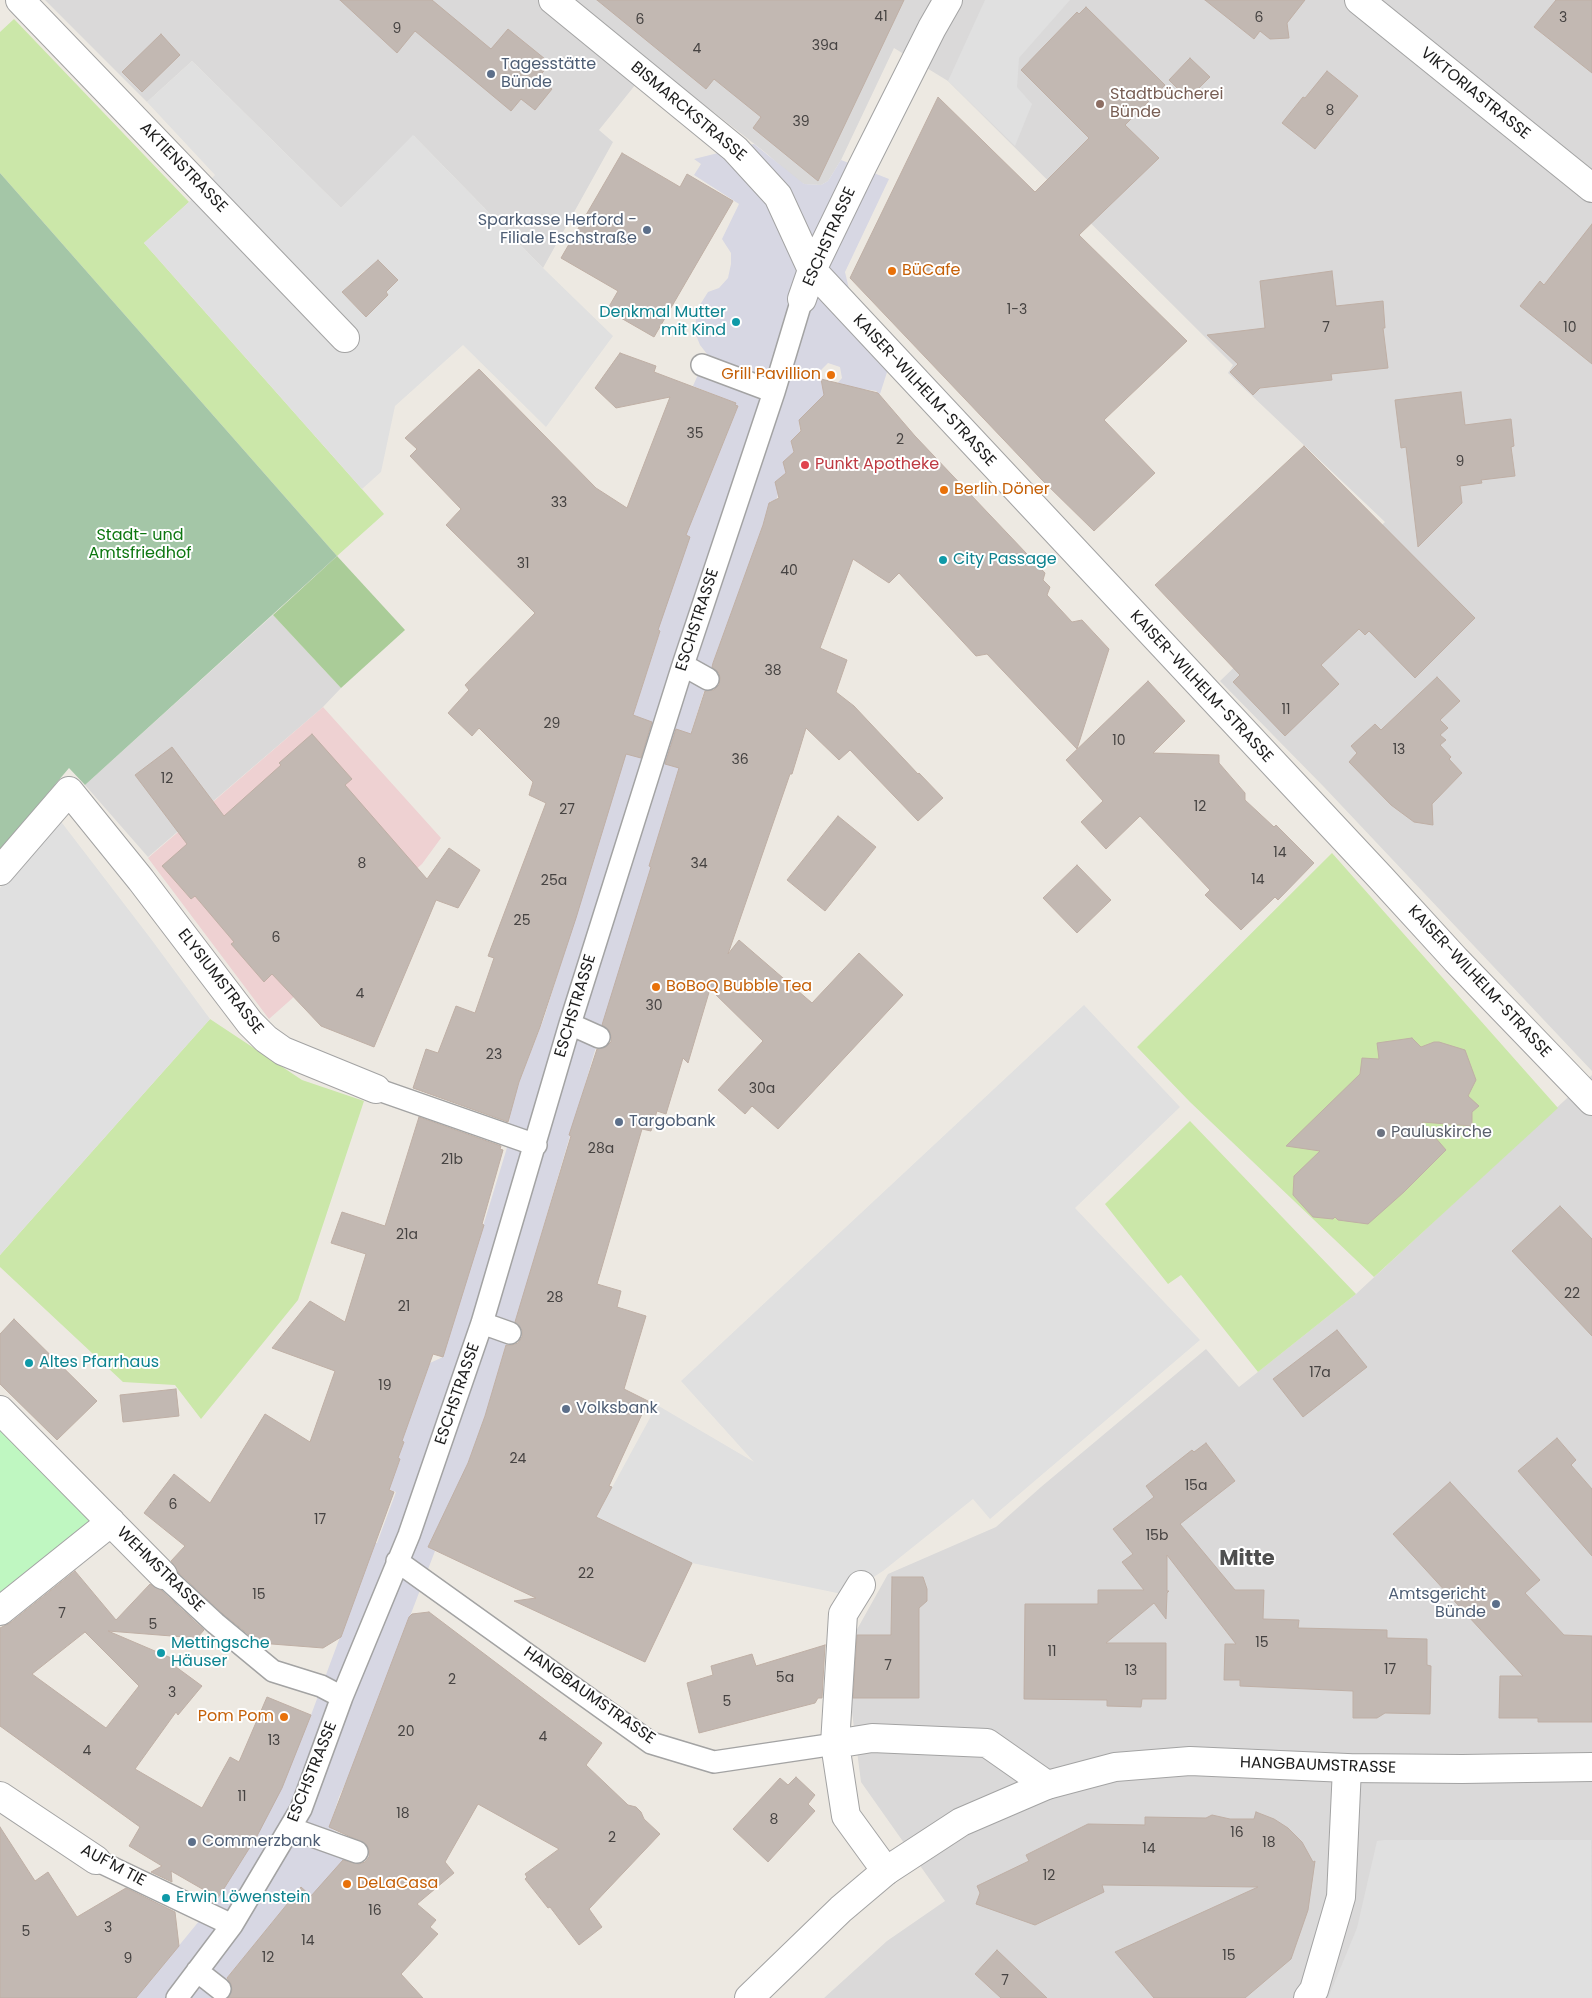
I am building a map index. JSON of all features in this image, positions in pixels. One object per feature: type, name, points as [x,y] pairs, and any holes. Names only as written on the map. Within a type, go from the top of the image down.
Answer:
[{"type":"street","name":"AKTIENSTRASSE","points":[[20,0],[345,338]]},
{"type":"street","name":"BISMARCKSTRASSE","points":[[553,0],[735,149],[778,196],[812,270]]},
{"type":"street","name":"ESCHSTRASSE","points":[[177,1998],[232,1924],[301,1808],[342,1697],[408,1535],[482,1323],[536,1145],[570,1024],[683,665],[774,392],[812,270],[870,150],[948,0]]},
{"type":"street","name":"VIKTORIASTRASSE","points":[[1359,0],[1592,188]]},
{"type":"street","name":"KAISER-WILHELM-STRASSE","points":[[812,270],[1382,878],[1456,960],[1592,1101]]},
{"type":"street","points":[[702,365],[774,392]]},
{"type":"street","points":[[683,665],[708,679]]},
{"type":"street","name":"ELYSIUMSTRASSE","points":[[0,871],[69,791],[141,880],[250,1023],[266,1039],[283,1051],[376,1089],[536,1145]]},
{"type":"street","points":[[570,1024],[599,1037]]},
{"type":"street","points":[[482,1323],[510,1333]]},
{"type":"street","name":"WEHMSTRASSE","points":[[0,1410],[110,1522],[215,1623],[273,1671],[321,1686],[342,1697]]},
{"type":"street","points":[[0,1611],[110,1522]]},
{"type":"street","name":"HANGBAUMSTRASSE","points":[[397,1562],[651,1743],[714,1762],[872,1738],[987,1742],[1047,1784]]},
{"type":"street","points":[[861,1586],[843,1614],[834,1744],[846,1816],[886,1871]]},
{"type":"street","name":"HANGBAUMSTRASSE","points":[[748,1998],[841,1909],[886,1871],[961,1822],[1047,1784],[1115,1767],[1190,1761],[1348,1768],[1592,1767]]},
{"type":"street","points":[[1308,1998],[1314,1990],[1341,1897],[1348,1768]]},
{"type":"street","name":"AUF'M TIE","points":[[0,1796],[96,1860],[232,1924]]},
{"type":"street","points":[[290,1828],[357,1852]]},
{"type":"street","points":[[197,1971],[220,1988]]},
{"type":"shaded area","points":[[45,0],[1592,0],[1592,1071],[1324,787],[1220,681],[1385,522],[1228,373],[1233,365],[948,81],[894,48],[841,160],[828,181],[821,185],[804,184],[795,179],[766,153],[652,64],[599,130],[613,142],[543,268],[414,136],[341,208],[192,61],[147,102]]},
{"type":"shaded area","points":[[985,0],[1070,0],[1019,58],[1017,87],[1032,104],[1015,146],[948,81]]},
{"type":"shaded area","points":[[192,61],[341,208],[413,135],[543,268],[613,336],[546,427],[463,345],[395,406],[381,472],[362,489],[144,243],[189,202],[215,175],[147,102]],"holes":[[[364,271],[398,280],[386,293],[388,295],[366,317],[342,292]]]},
{"type":"shaded area","points":[[754,144],[804,184],[821,185],[828,181],[841,160],[889,179],[845,272],[849,289],[897,341],[880,394],[876,391],[863,389],[853,399],[818,401],[799,420],[800,432],[791,441],[794,450],[775,503],[771,501],[769,503],[763,525],[715,657],[666,811],[649,866],[652,867],[601,1030],[514,1327],[507,1341],[485,1416],[465,1471],[428,1547],[435,1551],[331,1822],[332,1829],[361,1846],[338,1874],[311,1896],[301,1887],[222,1984],[215,1998],[136,1998],[218,1898],[254,1838],[311,1715],[396,1492],[388,1489],[400,1460],[398,1458],[404,1442],[402,1441],[430,1363],[443,1357],[506,1151],[510,1136],[509,1116],[519,1082],[544,1018],[621,770],[616,765],[645,720],[633,715],[660,632],[657,630],[689,537],[686,535],[689,521],[693,518],[738,406],[735,403],[693,386],[707,354],[700,345],[696,335],[698,308],[708,292],[719,288],[728,278],[731,253],[722,239],[739,204],[694,175],[701,164],[694,159]],"holes":[[[828,363],[840,367],[842,378],[834,387],[822,384],[819,372]]]},
{"type":"shaded area","points":[[273,615],[341,688],[323,707],[148,857],[85,785]]},
{"type":"shaded area","points":[[323,707],[441,838],[422,864],[354,923],[367,932],[269,1019],[148,858]]},
{"type":"shaded area","points":[[59,819],[210,1019],[0,1255],[0,888]]},
{"type":"shaded area","points":[[1084,1005],[1180,1107],[1075,1208],[1200,1340],[990,1519],[973,1499],[883,1571],[842,1594],[692,1563],[596,1517],[657,1405],[754,1462],[681,1381]]},
{"type":"shaded area","points":[[1592,1075],[1592,1998],[824,1998],[887,1941],[945,1901],[861,1782],[850,1697],[855,1633],[888,1574],[996,1527],[1206,1349],[1239,1387],[1356,1294]]},
{"type":"shaded area","points":[[1591,1840],[1592,1998],[1328,1998],[1357,1928],[1377,1841]]},
{"type":"green space","points":[[14,19],[189,202],[144,243],[384,514],[337,556],[0,173],[0,32]]},
{"type":"green space","name":"Stadt- und Amtsfriedhof","points":[[0,173],[337,556],[85,785],[69,768],[0,850]]},
{"type":"green space","points":[[337,556],[405,630],[341,688],[273,615]]},
{"type":"green space","points":[[1332,853],[1558,1108],[1374,1277],[1190,1102],[1137,1047]]},
{"type":"green space","points":[[210,1019],[302,1080],[364,1101],[298,1300],[201,1419],[175,1385],[123,1382],[0,1267],[0,1255]]},
{"type":"green space","points":[[1190,1121],[1356,1294],[1258,1372],[1181,1275],[1168,1284],[1105,1204]]},
{"type":"green space","points":[[0,1421],[93,1520],[0,1603]]},
{"type":"building","points":[[340,0],[432,0],[491,49],[508,29],[550,63],[539,77],[552,89],[535,110],[521,99],[511,111],[415,31],[397,53]]},
{"type":"building","points":[[597,0],[904,0],[818,181],[753,128],[761,117],[714,79],[706,89]]},
{"type":"building","points":[[1205,0],[1305,0],[1287,23],[1289,38],[1270,39],[1260,31],[1254,39]]},
{"type":"building","points":[[1556,0],[1592,0],[1592,73],[1534,27]]},
{"type":"building","points":[[1086,7],[1165,85],[1125,125],[1159,158],[1079,235],[1187,341],[1104,420],[1155,473],[1094,531],[1042,480],[850,278],[938,97],[1035,192],[1089,138],[1021,70],[1077,12],[1079,14]]},
{"type":"building","points":[[161,34],[180,55],[142,92],[122,72]]},
{"type":"building","points":[[1190,58],[1210,77],[1188,99],[1169,80]]},
{"type":"building","points":[[1327,71],[1358,96],[1315,149],[1282,123]]},
{"type":"building","name":"Sparkasse Herford - Filiale Eschstraße","points":[[622,153],[680,187],[687,174],[733,201],[654,337],[607,310],[618,291],[561,258]]},
{"type":"building","points":[[1592,224],[1592,364],[1520,306],[1540,281],[1544,285]]},
{"type":"building","points":[[378,260],[398,280],[386,292],[388,295],[366,317],[342,292]]},
{"type":"building","points":[[1332,271],[1336,306],[1383,301],[1385,328],[1383,328],[1388,368],[1331,374],[1332,380],[1260,388],[1253,395],[1230,372],[1238,364],[1207,335],[1265,328],[1260,281]]},
{"type":"building","points":[[620,353],[656,366],[654,372],[736,403],[735,405],[738,406],[686,535],[690,537],[658,630],[660,631],[633,715],[652,722],[641,758],[626,754],[576,918],[540,1027],[519,1082],[508,1122],[413,1088],[426,1049],[438,1053],[456,1006],[475,1013],[494,958],[488,956],[546,803],[529,795],[533,782],[479,728],[472,736],[448,713],[469,690],[465,685],[535,613],[446,525],[461,509],[410,456],[417,449],[405,438],[479,369],[596,488],[627,508],[670,397],[616,408],[595,388]]},
{"type":"building","points":[[821,379],[878,393],[915,436],[1045,573],[1043,580],[1050,587],[1047,595],[1072,622],[1082,620],[1109,649],[1077,749],[987,654],[976,656],[899,573],[889,583],[853,559],[820,648],[847,660],[836,692],[854,706],[943,798],[918,821],[850,750],[839,760],[806,728],[792,774],[790,774],[728,954],[739,940],[812,1003],[859,953],[903,995],[778,1129],[752,1106],[745,1114],[718,1090],[763,1041],[710,989],[688,1063],[683,1058],[666,1114],[657,1111],[651,1131],[642,1129],[597,1284],[621,1291],[617,1307],[646,1316],[624,1389],[648,1401],[609,1486],[612,1487],[596,1517],[692,1563],[645,1662],[514,1601],[536,1598],[428,1547],[468,1463],[485,1416],[506,1345],[518,1343],[522,1337],[522,1330],[515,1322],[571,1136],[569,1135],[597,1049],[606,1047],[611,1042],[609,1030],[602,1025],[651,867],[649,866],[679,768],[665,764],[676,729],[691,734],[705,691],[714,690],[719,685],[719,673],[712,667],[713,663],[763,525],[769,503],[779,498],[775,482],[786,473],[783,462],[794,452],[791,441],[801,431],[799,420],[824,395]]},
{"type":"building","points":[[1461,392],[1465,425],[1511,419],[1514,446],[1511,447],[1515,476],[1481,480],[1482,483],[1460,486],[1462,503],[1418,547],[1406,447],[1401,448],[1395,400]]},
{"type":"building","points":[[1304,446],[1475,618],[1415,678],[1369,631],[1365,635],[1359,629],[1321,665],[1339,684],[1285,736],[1233,682],[1240,675],[1155,585]]},
{"type":"building","points":[[1437,677],[1460,701],[1440,720],[1448,728],[1440,735],[1446,740],[1440,745],[1451,757],[1449,759],[1462,773],[1432,804],[1433,825],[1414,822],[1391,805],[1349,762],[1357,753],[1351,746],[1375,724],[1381,730]]},
{"type":"building","points":[[1148,681],[1185,721],[1153,753],[1219,755],[1219,763],[1245,793],[1245,800],[1274,827],[1276,825],[1314,863],[1278,900],[1275,897],[1241,930],[1205,895],[1210,890],[1140,816],[1106,849],[1081,822],[1103,801],[1066,760]]},
{"type":"building","points":[[312,734],[352,779],[345,785],[427,879],[449,848],[480,870],[458,908],[436,900],[374,1047],[321,1026],[272,974],[264,982],[231,944],[234,942],[195,896],[191,899],[162,866],[187,844],[135,775],[172,747],[224,816],[281,765],[279,763]]},
{"type":"building","points":[[838,816],[876,847],[825,911],[787,880]]},
{"type":"building","points":[[1077,865],[1111,900],[1077,933],[1043,898]]},
{"type":"building","name":"Pauluskirche","points":[[1412,1038],[1421,1047],[1439,1042],[1465,1050],[1476,1080],[1468,1096],[1479,1106],[1472,1112],[1472,1126],[1422,1122],[1446,1150],[1404,1192],[1368,1224],[1338,1220],[1335,1217],[1333,1219],[1313,1217],[1293,1195],[1294,1176],[1320,1151],[1286,1146],[1360,1074],[1362,1058],[1379,1059],[1377,1043]]},
{"type":"building","points":[[419,1117],[501,1146],[500,1149],[503,1150],[482,1224],[484,1225],[443,1357],[433,1354],[402,1441],[404,1442],[398,1458],[400,1459],[389,1490],[394,1492],[341,1637],[323,1648],[259,1643],[223,1614],[178,1572],[171,1561],[185,1546],[144,1513],[174,1474],[210,1503],[265,1414],[310,1442],[335,1371],[272,1348],[310,1301],[345,1322],[366,1254],[331,1243],[342,1212],[385,1226]]},
{"type":"building","points":[[1560,1206],[1592,1239],[1592,1336],[1512,1251]]},
{"type":"building","name":"Altes Pfarrhaus","points":[[14,1319],[97,1401],[57,1440],[0,1384],[0,1334]]},
{"type":"building","points":[[1337,1330],[1367,1367],[1303,1417],[1273,1379]]},
{"type":"building","points":[[176,1389],[179,1416],[123,1422],[120,1395]]},
{"type":"building","points":[[1557,1438],[1576,1460],[1571,1465],[1592,1489],[1592,1556],[1518,1471]]},
{"type":"building","points":[[1206,1443],[1235,1481],[1180,1524],[1235,1590],[1264,1590],[1263,1619],[1299,1620],[1298,1628],[1387,1630],[1387,1638],[1427,1639],[1427,1665],[1431,1666],[1430,1714],[1385,1713],[1377,1718],[1353,1718],[1353,1691],[1240,1686],[1240,1680],[1224,1680],[1225,1644],[1236,1644],[1167,1555],[1167,1591],[1169,1591],[1167,1593],[1166,1619],[1154,1603],[1106,1643],[1166,1643],[1166,1699],[1142,1699],[1141,1707],[1107,1706],[1107,1700],[1024,1699],[1025,1604],[1098,1604],[1098,1590],[1144,1590],[1122,1562],[1133,1554],[1113,1529],[1154,1497],[1146,1486],[1192,1450],[1194,1452]]},
{"type":"building","name":"Amtsgericht Bünde","points":[[1450,1482],[1540,1580],[1525,1593],[1564,1635],[1592,1636],[1592,1722],[1538,1722],[1538,1718],[1499,1718],[1500,1676],[1523,1676],[1393,1534]]},
{"type":"building","points":[[75,1571],[116,1620],[150,1584],[161,1590],[204,1630],[197,1638],[108,1631],[176,1660],[172,1664],[202,1686],[178,1715],[176,1712],[135,1769],[202,1808],[230,1757],[239,1762],[267,1697],[311,1715],[282,1788],[257,1836],[218,1898],[171,1871],[172,1882],[151,1872],[162,1866],[129,1846],[140,1827],[0,1726],[0,1628],[10,1623]],"holes":[[[85,1632],[139,1686],[106,1728],[32,1674]]]},
{"type":"building","points":[[892,1577],[923,1577],[927,1589],[927,1601],[919,1608],[919,1698],[853,1698],[857,1635],[891,1635]]},
{"type":"building","points":[[429,1612],[602,1743],[586,1765],[628,1805],[636,1807],[644,1819],[660,1834],[589,1909],[602,1927],[579,1945],[550,1907],[548,1908],[525,1879],[527,1877],[525,1874],[559,1849],[478,1804],[445,1862],[454,1873],[417,1904],[436,1920],[430,1927],[438,1934],[401,1974],[423,1998],[228,1998],[232,1990],[227,1978],[301,1887],[311,1896],[343,1860],[359,1864],[365,1862],[369,1857],[369,1850],[366,1844],[329,1827],[409,1617],[412,1614]]},
{"type":"building","points":[[825,1645],[822,1698],[818,1698],[815,1703],[699,1733],[687,1683],[713,1675],[711,1666],[752,1654],[756,1666]]},
{"type":"building","points":[[796,1777],[815,1795],[808,1804],[815,1811],[768,1862],[733,1829],[780,1778],[788,1785]]},
{"type":"building","points":[[1256,1812],[1274,1819],[1288,1828],[1302,1842],[1313,1862],[1315,1861],[1308,1910],[1291,1959],[1245,1998],[1154,1998],[1115,1952],[1258,1887],[1102,1885],[1104,1892],[1035,1925],[976,1904],[980,1893],[977,1886],[1029,1861],[1026,1855],[1088,1824],[1145,1825],[1145,1817],[1206,1818],[1212,1815],[1230,1819],[1254,1819]]},
{"type":"building","points":[[0,1827],[35,1881],[48,1872],[77,1917],[126,1888],[175,1912],[179,1946],[136,1998],[0,1998]]},
{"type":"building","points":[[997,1950],[1047,1998],[1001,1998],[975,1974]]},
{"type":"place","name":"Tagesstätte Bünde","points":[[491,74]]},
{"type":"place","name":"Stadtbücherei Bünde","points":[[1100,104]]},
{"type":"place","name":"Sparkasse Herford - Filiale Eschstraße","points":[[647,230]]},
{"type":"place","name":"BüCafe","points":[[892,271]]},
{"type":"place","name":"Denkmal Mutter mit Kind","points":[[736,322]]},
{"type":"place","name":"Grill Pavillion","points":[[831,375]]},
{"type":"place","name":"Punkt Apotheke","points":[[805,465]]},
{"type":"place","name":"Berlin Döner","points":[[944,490]]},
{"type":"place","name":"City Passage","points":[[943,560]]},
{"type":"place","name":"BoBoQ Bubble Tea","points":[[656,987]]},
{"type":"place","name":"Targobank","points":[[619,1122]]},
{"type":"place","name":"Pauluskirche","points":[[1381,1133]]},
{"type":"place","name":"Altes Pfarrhaus","points":[[29,1363]]},
{"type":"place","name":"Volksbank","points":[[566,1409]]},
{"type":"place","name":"Amtsgericht Bünde","points":[[1496,1604]]},
{"type":"place","name":"Mettingsche Häuser","points":[[161,1653]]},
{"type":"place","name":"Pom Pom","points":[[284,1717]]},
{"type":"place","name":"Commerzbank","points":[[192,1842]]},
{"type":"place","name":"DeLaCasa","points":[[347,1884]]},
{"type":"place","name":"Erwin Löwenstein","points":[[166,1898]]},
{"type":"district","name":"Mitte","points":[[1247,1560]]}]
